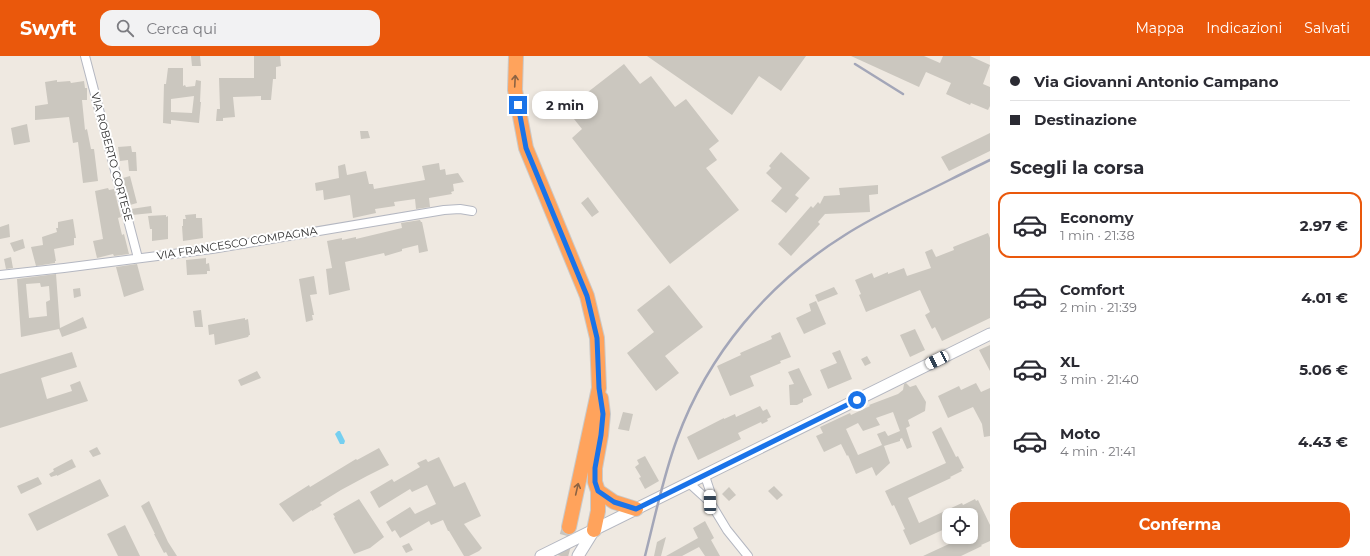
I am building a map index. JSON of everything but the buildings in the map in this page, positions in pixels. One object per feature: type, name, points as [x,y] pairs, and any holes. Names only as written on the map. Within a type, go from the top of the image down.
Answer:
[{"type":"highway","points":[[516,56],[515,90],[526,148],[587,296],[597,338],[599,388],[603,414],[595,468],[595,482],[598,491],[598,511],[594,530]]},
{"type":"highway","points":[[569,527],[599,388]]},
{"type":"highway","points":[[598,491],[614,502],[636,509]]},
{"type":"main road","points":[[541,556],[990,334]]},
{"type":"main road","points":[[578,556],[594,530]]},
{"type":"main road","points":[[570,542],[574,556]]},
{"type":"street","name":"VIA ROBERTO CORTESE","points":[[85,56],[138,258]]},
{"type":"street","name":"VIA FRANCESCO COMPAGNA","points":[[0,274],[64,268],[212,249],[444,210],[460,209],[472,211]]},
{"type":"street","points":[[705,476],[710,492],[710,502]]},
{"type":"street","points":[[689,483],[710,502],[728,530],[748,556]]},
{"type":"water","points":[[340,431],[345,441],[344,444],[340,444],[335,434]]},
{"type":"tunnel","points":[[561,556],[569,527]]},
{"type":"railway","points":[[855,64],[903,94]]},
{"type":"railway","points":[[645,556],[668,468],[677,439],[690,408],[723,350],[744,323],[766,298],[791,275],[817,254],[845,235],[884,212],[990,160]]},
{"type":"route","points":[[518,105],[526,148],[587,296],[597,338],[599,388],[603,414],[595,468],[595,482],[598,491],[614,502],[636,509],[857,400]]}]
